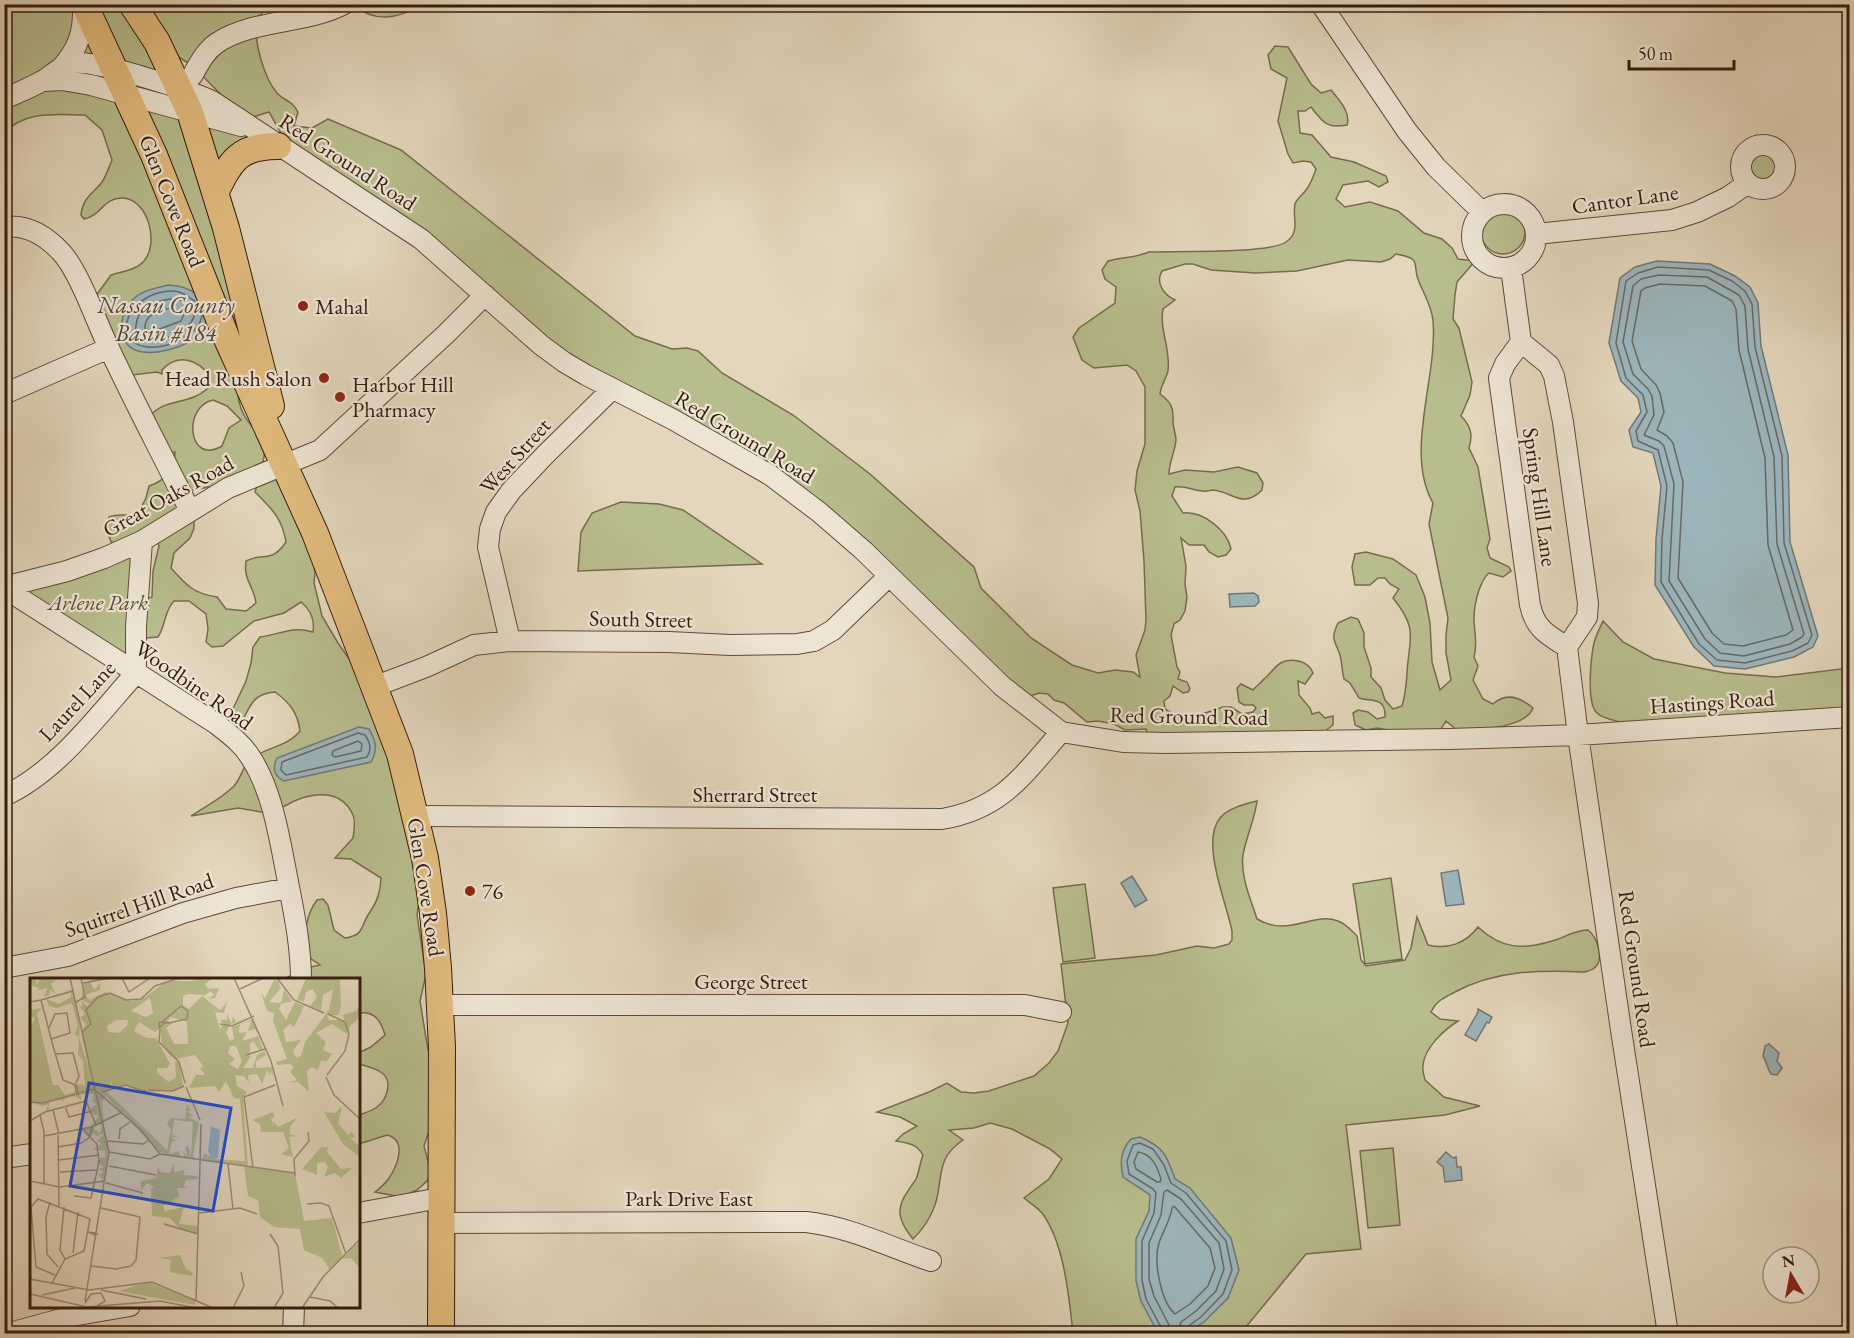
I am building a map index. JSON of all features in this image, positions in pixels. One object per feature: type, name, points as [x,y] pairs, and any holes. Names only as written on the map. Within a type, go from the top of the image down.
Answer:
[{"type":"main road","name":"Glen Cove Road","points":[[83,4],[128,96],[154,155],[227,339],[286,464],[376,686],[400,754],[416,816],[433,913],[440,1005],[442,1047],[441,1334]]},
{"type":"main road","name":"Glen Cove Road","points":[[132,4],[185,82],[190,112],[228,239],[286,464]]},
{"type":"main road","points":[[214,193],[231,162],[240,154],[253,148],[278,146]]},
{"type":"street","points":[[4,99],[44,81],[61,68],[77,47],[81,35],[83,4]]},
{"type":"street","points":[[185,82],[209,50],[227,38],[272,23],[308,17],[344,4]]},
{"type":"street","points":[[1321,4],[1407,131],[1436,167],[1482,212]]},
{"type":"street","name":"Red Ground Road","points":[[61,68],[77,63],[185,82],[421,239],[564,362],[681,424],[770,475],[819,512],[864,551],[888,577],[1002,686],[1061,732],[1123,742],[1165,743],[1578,735],[1668,1334]]},
{"type":"street","name":"Red Ground Road","points":[[44,81],[76,82],[256,130]]},
{"type":"street","name":"Cantor Lane","points":[[1536,234],[1672,220],[1697,212],[1728,197],[1748,183]]},
{"type":"street","points":[[1501,204],[1521,208],[1529,215],[1536,234],[1533,252],[1519,265],[1510,268],[1490,265],[1481,259],[1472,241],[1472,230],[1482,212],[1501,204]]},
{"type":"street","points":[[4,227],[34,231],[48,239],[63,254],[190,511]]},
{"type":"street","points":[[1510,268],[1521,342]]},
{"type":"street","name":"Great Oaks Road","points":[[4,587],[67,571],[104,558],[142,541],[228,488],[325,447],[485,295]]},
{"type":"street","name":"Spring Hill Lane","points":[[1521,342],[1549,365],[1554,376],[1563,422],[1588,603],[1587,617],[1567,647],[1540,628],[1533,618],[1530,605],[1499,378],[1505,364],[1521,342]]},
{"type":"street","points":[[4,394],[109,348]]},
{"type":"street","name":"West Street","points":[[510,640],[488,547],[490,529],[496,512],[511,491],[612,389]]},
{"type":"street","name":"Laurel Lane","points":[[4,796],[36,777],[62,754],[136,673],[136,627],[142,541]]},
{"type":"street","name":"South Street","points":[[376,686],[474,645],[510,640],[730,645],[797,644],[814,641],[833,630],[888,577]]},
{"type":"street","name":"Woodbine Road","points":[[4,587],[215,723],[234,738],[251,758],[262,778],[277,828],[296,917],[301,978]]},
{"type":"street","points":[[1567,647],[1578,735]]},
{"type":"street","name":"Hastings Road","points":[[1578,735],[1850,717]]},
{"type":"street","name":"Sherrard Street","points":[[416,816],[942,819],[962,816],[996,800],[1014,785],[1061,732]]},
{"type":"street","name":"Squirrel Hill Road","points":[[4,968],[68,956],[183,913],[236,898],[289,888]]},
{"type":"street","name":"George Street","points":[[440,1005],[1025,1005],[1061,1012]]},
{"type":"street","points":[[4,1158],[30,1154]]},
{"type":"street","name":"Park Drive East","points":[[360,1213],[440,1210],[806,1222],[852,1230],[895,1249],[931,1261]]},
{"type":"street","points":[[6,1334],[63,1318],[119,1308]]},
{"type":"street","points":[[293,1334],[294,1308]]},
{"type":"green space","name":"Arlene Park","points":[[5,5],[267,5],[258,21],[258,48],[272,87],[298,112],[294,126],[312,128],[328,119],[401,150],[635,336],[672,349],[687,348],[698,351],[722,373],[793,415],[870,474],[974,567],[981,588],[1031,638],[1072,665],[1098,673],[1115,670],[1133,672],[1140,677],[1136,655],[1146,620],[1140,511],[1135,490],[1137,471],[1145,444],[1145,387],[1136,371],[1127,365],[1094,368],[1082,360],[1073,337],[1079,328],[1115,303],[1116,287],[1105,279],[1102,270],[1108,261],[1149,252],[1261,248],[1276,246],[1291,238],[1295,229],[1295,204],[1305,192],[1316,169],[1311,162],[1293,163],[1278,121],[1287,78],[1271,69],[1268,55],[1275,46],[1288,47],[1311,84],[1321,93],[1331,90],[1344,106],[1348,120],[1347,125],[1330,125],[1322,120],[1311,107],[1305,111],[1298,111],[1300,133],[1312,135],[1331,157],[1354,162],[1386,176],[1388,182],[1379,187],[1368,181],[1343,185],[1336,199],[1345,207],[1370,202],[1398,211],[1424,233],[1442,239],[1452,248],[1458,259],[1475,261],[1457,282],[1455,295],[1453,319],[1459,328],[1472,382],[1470,395],[1461,416],[1470,431],[1469,448],[1478,467],[1490,539],[1487,548],[1490,558],[1509,567],[1511,571],[1503,577],[1489,573],[1479,590],[1474,618],[1476,642],[1474,657],[1478,666],[1473,680],[1483,699],[1493,704],[1503,698],[1513,697],[1533,708],[1529,715],[1511,724],[1477,730],[1458,731],[1446,721],[1439,732],[1394,731],[1377,728],[1366,730],[1355,725],[1353,713],[1358,710],[1368,712],[1377,719],[1385,717],[1385,710],[1376,701],[1359,698],[1350,683],[1344,679],[1340,655],[1334,640],[1338,623],[1351,617],[1358,619],[1364,633],[1364,647],[1371,668],[1371,677],[1381,688],[1385,700],[1393,709],[1402,706],[1410,634],[1406,618],[1393,598],[1399,589],[1385,578],[1378,578],[1370,585],[1355,585],[1352,567],[1355,554],[1366,552],[1393,559],[1416,575],[1425,597],[1430,623],[1432,662],[1440,690],[1451,680],[1446,653],[1448,618],[1429,524],[1433,503],[1425,483],[1421,461],[1433,343],[1433,321],[1417,276],[1415,263],[1410,258],[1396,254],[1381,262],[1348,260],[1297,271],[1255,273],[1211,270],[1185,264],[1162,271],[1160,284],[1167,295],[1175,300],[1163,309],[1162,317],[1168,371],[1160,394],[1172,409],[1176,440],[1169,474],[1185,470],[1214,472],[1238,467],[1257,473],[1263,483],[1262,490],[1249,499],[1237,498],[1220,491],[1175,487],[1172,496],[1183,513],[1198,515],[1213,523],[1225,535],[1231,549],[1226,555],[1218,557],[1209,552],[1204,545],[1189,545],[1181,538],[1186,566],[1187,597],[1185,611],[1180,620],[1174,624],[1171,635],[1180,672],[1178,679],[1187,682],[1190,689],[1183,693],[1173,686],[1170,696],[1164,701],[1165,709],[1184,720],[1223,707],[1231,707],[1242,714],[1253,712],[1256,708],[1253,705],[1244,705],[1239,702],[1237,688],[1241,684],[1253,690],[1278,665],[1292,660],[1306,664],[1313,673],[1305,684],[1298,681],[1299,695],[1312,714],[1319,712],[1325,718],[1333,716],[1333,725],[1324,732],[1148,739],[1146,729],[1125,730],[1114,724],[1098,721],[1087,722],[1064,703],[1054,700],[1048,694],[1039,693],[1024,698],[841,521],[549,342],[459,259],[282,135],[269,112],[253,117],[232,106],[193,66],[174,54],[185,90],[264,146],[215,193],[286,464],[237,381],[238,398],[242,411],[264,447],[263,462],[251,468],[239,479],[226,484],[192,490],[181,489],[174,496],[178,509],[194,518],[194,528],[190,538],[174,553],[171,568],[191,588],[202,594],[217,597],[226,609],[246,611],[256,603],[247,578],[246,561],[276,553],[286,542],[282,526],[275,514],[255,492],[258,481],[277,478],[311,551],[315,572],[314,583],[322,616],[364,680],[415,842],[411,857],[420,893],[417,915],[426,974],[420,1001],[428,1050],[435,1066],[432,1122],[424,1146],[430,1169],[428,1180],[417,1190],[406,1195],[401,1197],[375,1192],[392,1173],[399,1154],[397,1142],[387,1135],[360,1144],[360,1115],[381,1104],[388,1085],[382,1073],[360,1064],[360,1052],[371,1047],[385,1035],[382,1025],[373,1015],[360,1013],[360,978],[286,978],[306,968],[320,965],[304,954],[308,919],[317,900],[323,899],[328,905],[334,930],[345,938],[359,933],[376,902],[381,878],[351,859],[335,858],[353,838],[355,823],[353,815],[346,804],[337,798],[316,795],[304,797],[282,807],[273,814],[238,808],[191,816],[234,786],[251,759],[290,740],[300,731],[292,708],[275,692],[255,699],[244,718],[237,720],[233,717],[232,711],[246,681],[253,647],[260,637],[292,630],[313,632],[313,619],[310,612],[301,602],[284,613],[254,621],[223,646],[212,647],[206,642],[208,629],[206,614],[189,601],[174,601],[168,609],[158,637],[146,638],[138,634],[136,673],[5,588],[142,541],[145,599],[152,597],[153,571],[159,546],[156,538],[118,544],[111,542],[106,528],[109,517],[137,515],[146,498],[149,486],[164,478],[171,469],[175,452],[165,453],[150,416],[164,406],[195,397],[210,386],[210,376],[205,370],[188,360],[168,364],[162,370],[162,374],[157,372],[123,376],[92,301],[111,275],[133,269],[144,261],[151,244],[151,234],[145,214],[139,206],[123,198],[111,200],[90,217],[84,219],[81,215],[86,200],[102,182],[112,160],[102,130],[85,115],[42,115],[22,120],[5,133]],"holes":[[[213,400],[227,406],[241,420],[229,428],[222,446],[211,450],[202,448],[196,442],[193,423],[197,413],[203,405]]]},
{"type":"green space","points":[[354,5],[420,5],[395,16],[378,17]]},
{"type":"green space","points":[[1761,150],[1772,154],[1776,165],[1772,176],[1761,180],[1750,176],[1746,165],[1750,154]]},
{"type":"green space","points":[[1503,210],[1518,217],[1525,232],[1518,247],[1503,254],[1488,247],[1481,232],[1488,217]]},
{"type":"green space","points":[[621,502],[659,504],[683,510],[762,564],[578,571],[581,532],[592,513]]},
{"type":"green space","points":[[1603,621],[1623,642],[1654,659],[1725,673],[1776,677],[1849,668],[1849,711],[1628,724],[1608,719],[1597,713],[1591,700],[1590,690],[1594,643]]},
{"type":"green space","points":[[1257,801],[1242,863],[1257,919],[1280,926],[1319,919],[1341,922],[1357,936],[1361,960],[1366,966],[1405,960],[1411,948],[1417,917],[1428,945],[1443,947],[1462,941],[1478,927],[1495,940],[1513,946],[1541,944],[1588,930],[1597,943],[1599,961],[1593,969],[1584,972],[1518,973],[1486,979],[1455,992],[1435,1005],[1431,1012],[1440,1019],[1458,1021],[1441,1034],[1427,1052],[1423,1067],[1425,1080],[1444,1097],[1480,1106],[1445,1115],[1346,1125],[1361,1249],[1306,1254],[1241,1333],[1073,1333],[1070,1303],[1056,1239],[1042,1213],[1024,1198],[1049,1179],[1062,1159],[1050,1149],[1012,1129],[990,1123],[974,1128],[949,1130],[963,1140],[946,1157],[935,1206],[913,1239],[902,1222],[900,1210],[904,1198],[916,1179],[923,1155],[915,1146],[896,1141],[917,1126],[900,1117],[877,1112],[947,1083],[961,1092],[974,1093],[989,1091],[1034,1076],[1049,1063],[1058,1051],[1068,1023],[1061,964],[1156,955],[1197,946],[1214,948],[1229,944],[1232,940],[1232,931],[1214,857],[1215,829],[1220,818],[1227,812]]},
{"type":"green space","points":[[1391,878],[1402,959],[1365,964],[1353,884]]},
{"type":"green space","points":[[1085,884],[1095,958],[1063,962],[1053,888]]},
{"type":"green space","points":[[1393,1148],[1400,1225],[1368,1228],[1360,1151]]},
{"type":"water","points":[[1657,261],[1710,264],[1735,276],[1750,287],[1758,303],[1761,346],[1788,455],[1790,542],[1818,636],[1813,647],[1794,657],[1745,669],[1714,666],[1694,647],[1655,585],[1661,486],[1653,453],[1633,447],[1629,430],[1641,412],[1638,398],[1621,381],[1609,343],[1620,278],[1635,267]]},
{"type":"water","name":"Nassau County Basin #184","points":[[169,285],[190,290],[199,298],[208,318],[202,330],[189,342],[162,351],[144,352],[130,347],[122,333],[122,322],[127,307],[135,297],[142,293]]},
{"type":"water","points":[[1254,593],[1258,596],[1259,602],[1255,606],[1230,607],[1229,594]]},
{"type":"water","points":[[359,727],[369,729],[373,738],[375,749],[371,762],[284,781],[276,774],[274,768],[277,758]]},
{"type":"water","points":[[1458,870],[1464,904],[1446,906],[1441,873]]},
{"type":"water","points":[[1132,876],[1147,900],[1135,907],[1121,883]]},
{"type":"water","points":[[1478,1009],[1492,1017],[1476,1041],[1465,1035]]},
{"type":"water","points":[[1769,1044],[1779,1053],[1777,1061],[1782,1068],[1777,1075],[1771,1074],[1763,1056],[1765,1046]]},
{"type":"water","points":[[1140,1137],[1164,1153],[1175,1179],[1190,1188],[1231,1238],[1239,1270],[1228,1298],[1205,1321],[1188,1333],[1158,1333],[1141,1301],[1136,1281],[1136,1239],[1149,1211],[1150,1195],[1123,1177],[1121,1162],[1127,1143],[1131,1139]]},
{"type":"water","points":[[1446,1152],[1453,1158],[1456,1157],[1457,1167],[1461,1167],[1462,1180],[1445,1182],[1443,1167],[1437,1162]]},
{"type":"place","name":"Mahal","points":[[303,306]]},
{"type":"place","name":"Head Rush Salon","points":[[324,378]]},
{"type":"place","name":"Harbor Hill Pharmacy","points":[[340,397]]},
{"type":"place","name":"76","points":[[470,891]]}]
